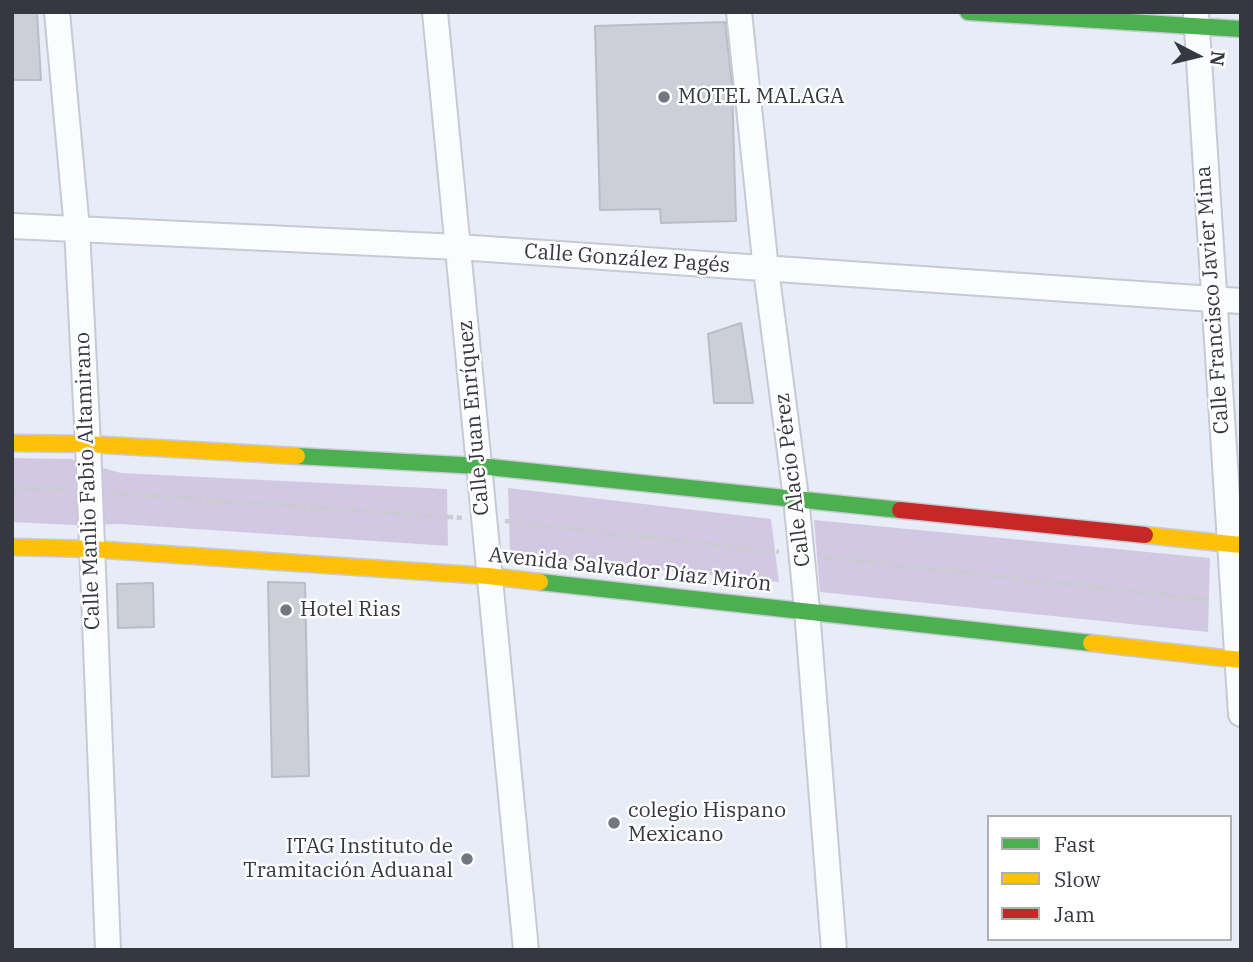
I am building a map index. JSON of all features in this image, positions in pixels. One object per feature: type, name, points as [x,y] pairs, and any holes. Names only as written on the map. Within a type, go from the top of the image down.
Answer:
[{"type":"main road","points":[[968,12],[1196,20],[1241,29]]},
{"type":"main road","points":[[12,443],[88,444],[479,466],[1235,544]]},
{"type":"main road","name":"Avenida Salvador Díaz Mirón","points":[[12,547],[91,549],[488,576],[1239,660]]},
{"type":"street","name":"Calle Manlio Fabio Altamirano","points":[[57,12],[76,229],[88,444],[108,950]]},
{"type":"street","name":"Calle Juan Enríquez","points":[[435,12],[526,950]]},
{"type":"street","name":"Calle Alacio Pérez","points":[[738,12],[766,270],[802,554],[834,950]]},
{"type":"street","name":"Calle Francisco Javier Mina","points":[[1196,20],[1213,299],[1235,544],[1233,602],[1241,714]]},
{"type":"street","name":"Calle González Pagés","points":[[12,226],[458,247],[1241,301]]},
{"type":"path","points":[[12,489],[90,491],[484,520],[1233,602]]},
{"type":"shaded area","points":[[12,458],[71,459],[121,473],[447,489],[448,546],[121,524],[12,522]]},
{"type":"shaded area","points":[[508,488],[771,519],[779,582],[510,554]]},
{"type":"shaded area","points":[[814,520],[1210,558],[1208,632],[820,592]]},
{"type":"building","points":[[12,12],[37,12],[41,80],[12,80]]},
{"type":"building","name":"MOTEL MALAGA","points":[[725,22],[732,85],[736,221],[661,223],[660,209],[600,210],[595,26]]},
{"type":"building","points":[[741,323],[753,403],[714,403],[708,334]]},
{"type":"building","points":[[268,582],[305,583],[309,776],[272,777]]},
{"type":"building","points":[[153,583],[154,627],[118,628],[117,584]]},
{"type":"traffic: fast","points":[[968,12],[1241,29]]},
{"type":"traffic: fast","points":[[297,456],[479,466],[900,510]]},
{"type":"traffic: fast","points":[[540,582],[1091,643]]},
{"type":"traffic: slow","points":[[12,443],[88,444],[297,456]]},
{"type":"traffic: slow","points":[[1145,535],[1241,545]]},
{"type":"traffic: slow","points":[[12,547],[91,549],[488,576],[540,582]]},
{"type":"traffic: slow","points":[[1091,643],[1241,660]]},
{"type":"traffic: jam","points":[[900,510],[1145,535]]},
{"type":"place","name":"MOTEL MALAGA","points":[[664,97]]},
{"type":"place","name":"Hotel Rias","points":[[286,610]]},
{"type":"place","name":"colegio Hispano Mexicano","points":[[614,823]]},
{"type":"place","name":"ITAG Instituto de Tramitación Aduanal","points":[[467,859]]}]
